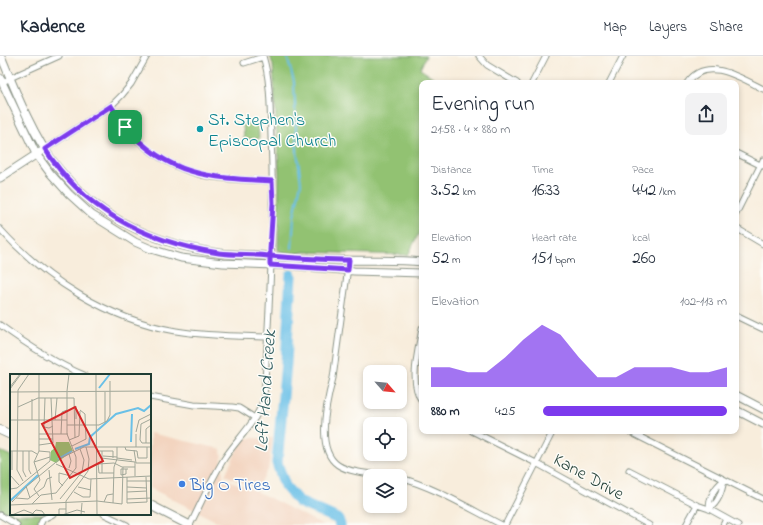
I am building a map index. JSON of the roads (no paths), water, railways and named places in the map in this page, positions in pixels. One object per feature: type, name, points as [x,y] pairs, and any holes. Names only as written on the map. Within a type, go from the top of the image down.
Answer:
[{"type":"main road","points":[[0,430],[10,435]]},
{"type":"main road","points":[[151,506],[190,525]]},
{"type":"street","points":[[1,56],[34,128],[55,164],[78,190],[97,206],[132,228],[148,235],[194,249],[221,253],[298,258],[419,262]]},
{"type":"street","points":[[59,56],[1,81],[36,154],[50,173],[69,194],[92,215],[135,242],[151,249],[181,258],[223,263],[419,273]]},
{"type":"street","points":[[0,178],[111,106],[122,95],[147,56]]},
{"type":"street","points":[[480,56],[487,65],[512,80]]},
{"type":"street","points":[[534,80],[546,56]]},
{"type":"street","points":[[611,80],[623,56]]},
{"type":"street","points":[[190,525],[225,458],[255,418],[264,398],[273,203],[269,100],[267,74],[263,57],[244,63]]},
{"type":"street","points":[[689,80],[697,70],[704,66],[721,67],[763,89]]},
{"type":"street","points":[[111,106],[123,125],[136,139],[150,151],[178,166],[201,175],[272,181]]},
{"type":"street","points":[[739,154],[762,164],[739,208]]},
{"type":"street","points":[[0,229],[37,266],[54,279],[90,301],[126,317],[175,331],[206,335],[267,337]]},
{"type":"street","points":[[739,230],[763,244]]},
{"type":"street","points":[[349,260],[333,378],[328,397],[325,421],[325,445],[331,458],[338,465],[346,469],[363,472]]},
{"type":"street","points":[[739,317],[763,329]]},
{"type":"street","points":[[0,325],[24,343],[47,357],[82,374]]},
{"type":"street","points":[[419,354],[415,378],[416,389],[419,395]]},
{"type":"street","points":[[151,397],[194,405],[239,408],[255,418]]},
{"type":"street","points":[[739,397],[763,409]]},
{"type":"street","points":[[739,412],[763,424]]},
{"type":"street","name":"Kane Drive","points":[[478,434],[649,525]]},
{"type":"street","points":[[407,480],[430,488],[504,525],[551,434]]},
{"type":"street","points":[[634,434],[763,500]]},
{"type":"street","points":[[629,470],[697,505],[709,509],[738,525]]},
{"type":"street","points":[[709,509],[709,502],[717,486],[724,480]]},
{"type":"street","points":[[686,525],[697,505]]},
{"type":"street","points":[[0,515],[17,525]]},
{"type":"street","points":[[40,525],[43,519],[50,515]]},
{"type":"street","points":[[106,515],[127,525]]},
{"type":"street","points":[[723,525],[726,519]]},
{"type":"waterway","points":[[287,56],[294,82],[297,151],[301,183],[294,216],[292,248]]},
{"type":"waterway","name":"Left Hand Creek","points":[[291,275],[286,363],[277,463],[285,486],[299,502],[338,519],[340,525]]},
{"type":"place","name":"St. Stephen's Episcopal Church","points":[[200,129]]},
{"type":"place","name":"Big O Tires","points":[[182,484]]}]
